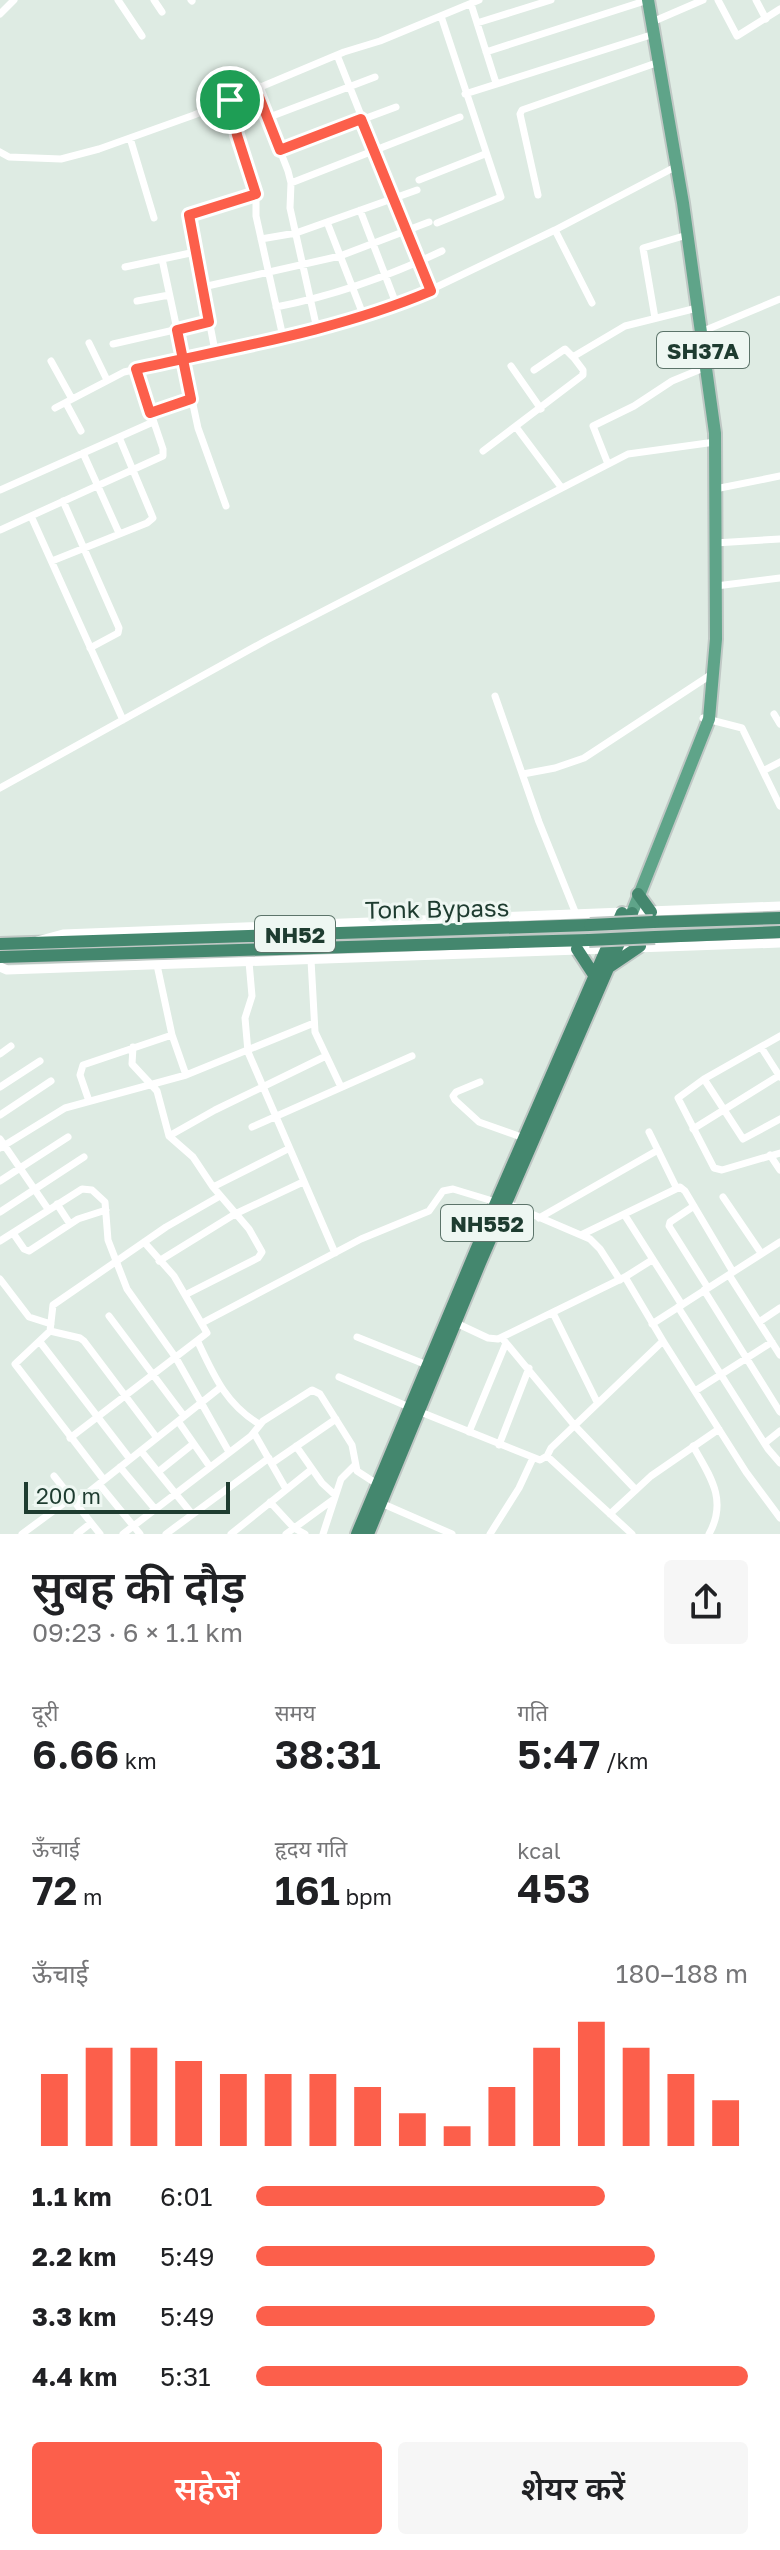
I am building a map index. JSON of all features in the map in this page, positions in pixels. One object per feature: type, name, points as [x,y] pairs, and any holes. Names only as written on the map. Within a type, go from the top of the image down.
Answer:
[{"type":"highway","points":[[638,894],[652,917]]},
{"type":"highway","name":"NH552","points":[[357,1534],[377,1484],[456,1323],[524,1138],[594,975],[627,913]]},
{"type":"highway","name":"Tonk Bypass","points":[[0,944],[590,925],[652,917],[780,918]]},
{"type":"highway","name":"NH52","points":[[0,957],[780,932]]},
{"type":"highway","points":[[607,969],[640,946]]},
{"type":"highway","name":"NH552","points":[[368,1534],[427,1365],[607,969],[611,948]]},
{"type":"highway","points":[[577,949],[594,975]]},
{"type":"main road","name":"SH37A","points":[[627,913],[686,782],[706,719],[713,673],[716,586],[715,442],[677,166],[648,0]]},
{"type":"main road","name":"SH37A","points":[[627,913],[706,719]]},
{"type":"street","points":[[0,14],[14,0]]},
{"type":"street","points":[[118,0],[142,36]]},
{"type":"street","points":[[154,0],[162,12]]},
{"type":"street","points":[[0,152],[6,160],[61,159],[130,138],[479,0]]},
{"type":"street","points":[[477,23],[551,0]]},
{"type":"street","points":[[486,52],[648,0]]},
{"type":"street","points":[[718,0],[737,36],[780,9]]},
{"type":"street","points":[[756,0],[766,19]]},
{"type":"street","points":[[465,94],[653,28],[700,1]]},
{"type":"street","points":[[471,4],[496,83]]},
{"type":"street","points":[[203,287],[340,256],[501,197],[441,16]]},
{"type":"street","points":[[337,55],[431,291]]},
{"type":"street","points":[[538,195],[521,121],[522,110],[659,62]]},
{"type":"street","points":[[267,118],[375,77]]},
{"type":"street","points":[[256,89],[291,183],[289,198],[317,329]]},
{"type":"street","points":[[230,100],[237,135],[256,194],[256,216],[283,337]]},
{"type":"street","points":[[280,150],[396,107]]},
{"type":"street","points":[[291,183],[460,117]]},
{"type":"street","points":[[130,138],[154,218]]},
{"type":"street","points":[[419,180],[485,154]]},
{"type":"street","points":[[55,408],[107,380],[136,369],[317,329],[397,306],[555,230],[677,166]]},
{"type":"street","points":[[261,239],[296,233],[417,190]]},
{"type":"street","points":[[215,351],[189,215],[256,194]]},
{"type":"street","points":[[360,210],[397,306]]},
{"type":"street","points":[[327,222],[364,317]]},
{"type":"street","points":[[555,230],[592,303]]},
{"type":"street","points":[[655,318],[643,248],[687,235]]},
{"type":"street","points":[[276,307],[352,287],[442,251]]},
{"type":"street","points":[[125,267],[195,252]]},
{"type":"street","points":[[162,259],[198,428],[226,506]]},
{"type":"street","points":[[137,301],[169,295]]},
{"type":"street","points":[[701,332],[780,299]]},
{"type":"street","points":[[574,358],[618,329],[697,308]]},
{"type":"street","points":[[113,344],[209,322]]},
{"type":"street","points":[[89,343],[107,380]]},
{"type":"street","points":[[483,451],[583,375],[583,370],[565,349],[534,370]]},
{"type":"street","points":[[51,361],[81,431]]},
{"type":"street","points":[[511,366],[541,409]]},
{"type":"street","points":[[608,464],[593,426],[634,406],[672,381],[706,367]]},
{"type":"street","points":[[0,530],[163,456],[136,369]]},
{"type":"street","points":[[150,413],[191,399]]},
{"type":"street","points":[[0,490],[153,422]]},
{"type":"street","points":[[516,427],[561,487]]},
{"type":"street","points":[[52,561],[153,518],[119,437]]},
{"type":"street","points":[[0,788],[267,640],[628,454],[715,442]]},
{"type":"street","points":[[83,453],[119,533]]},
{"type":"street","points":[[715,489],[780,476]]},
{"type":"street","points":[[63,501],[120,631],[90,648]]},
{"type":"street","points":[[31,516],[123,720]]},
{"type":"street","points":[[715,543],[780,539]]},
{"type":"street","points":[[716,586],[780,578]]},
{"type":"street","points":[[523,774],[584,758],[713,673]]},
{"type":"street","points":[[495,696],[576,914]]},
{"type":"street","points":[[774,714],[780,724]]},
{"type":"street","points":[[706,719],[742,728],[780,806]]},
{"type":"street","points":[[763,771],[780,762]]},
{"type":"street","points":[[30,943],[63,934],[576,914],[627,913],[652,917],[780,906]]},
{"type":"street","points":[[0,967],[7,970],[780,943]]},
{"type":"street","points":[[311,960],[314,1023],[318,1041],[341,1087]]},
{"type":"street","points":[[249,962],[252,996],[245,1018],[248,1052],[335,1253]]},
{"type":"street","points":[[157,965],[172,1035],[186,1075]]},
{"type":"street","points":[[48,1209],[1,1144],[55,1113],[186,1075],[314,1023]]},
{"type":"street","points":[[89,1101],[80,1075],[81,1067],[172,1035]]},
{"type":"street","points":[[780,1036],[704,1079],[678,1098],[718,1170],[780,1153]]},
{"type":"street","points":[[0,1054],[11,1046]]},
{"type":"street","points":[[133,1047],[132,1064],[157,1091],[169,1136],[193,1157],[260,1247],[261,1255],[185,1295]]},
{"type":"street","points":[[693,1129],[780,1076],[761,1047]]},
{"type":"street","points":[[169,1136],[326,1056]]},
{"type":"street","points":[[252,1127],[412,1056]]},
{"type":"street","points":[[0,1087],[40,1061]]},
{"type":"street","points":[[704,1079],[743,1139],[780,1119]]},
{"type":"street","points":[[0,1115],[51,1081]]},
{"type":"street","points":[[480,1082],[456,1092],[453,1096],[455,1100],[479,1122],[524,1138]]},
{"type":"street","points":[[649,1132],[676,1187]]},
{"type":"street","points":[[0,1181],[68,1137]]},
{"type":"street","points":[[213,1187],[288,1149]]},
{"type":"street","points":[[539,1218],[658,1150]]},
{"type":"street","points":[[770,1155],[780,1170]]},
{"type":"street","points":[[0,1212],[84,1157]]},
{"type":"street","points":[[159,1261],[235,1214],[303,1182]]},
{"type":"street","points":[[581,1235],[676,1187],[683,1188],[780,1355]]},
{"type":"street","points":[[0,1241],[86,1188],[101,1197],[106,1210],[106,1231],[127,1289],[176,1358],[229,1452]]},
{"type":"street","points":[[202,1323],[361,1239],[429,1211],[447,1189],[501,1202],[595,1243],[622,1278],[780,1518]]},
{"type":"street","points":[[140,1534],[16,1369],[17,1360],[40,1342],[51,1328],[53,1305],[144,1242],[220,1196]]},
{"type":"street","points":[[723,1197],[761,1253]]},
{"type":"street","points":[[57,1204],[70,1224]]},
{"type":"street","points":[[694,1206],[670,1222],[669,1226],[780,1412]]},
{"type":"street","points":[[13,1233],[24,1249],[29,1251],[70,1224],[106,1210]]},
{"type":"street","points":[[624,1214],[721,1375],[780,1463]]},
{"type":"street","points":[[70,1438],[207,1333],[174,1276],[144,1242]]},
{"type":"street","points":[[652,1324],[780,1242]]},
{"type":"street","points":[[456,1323],[488,1338],[504,1340],[652,1260]]},
{"type":"street","points":[[0,1279],[29,1317],[84,1341],[157,1438]]},
{"type":"street","points":[[759,1322],[780,1308]]},
{"type":"street","points":[[553,1313],[597,1402]]},
{"type":"street","points":[[109,1316],[153,1375],[210,1467]]},
{"type":"street","points":[[357,1337],[427,1365]]},
{"type":"street","points":[[504,1340],[575,1426],[636,1490]]},
{"type":"street","points":[[469,1432],[504,1340]]},
{"type":"street","points":[[339,1377],[540,1460],[663,1341]]},
{"type":"street","points":[[40,1342],[130,1459]]},
{"type":"street","points":[[198,1342],[221,1387],[237,1409],[259,1424]]},
{"type":"street","points":[[695,1391],[772,1342]]},
{"type":"street","points":[[499,1445],[529,1368]]},
{"type":"street","points":[[22,1534],[102,1482],[221,1387]]},
{"type":"street","points":[[123,1534],[254,1433],[259,1424],[312,1390],[320,1394],[352,1445],[360,1475],[377,1484]]},
{"type":"street","points":[[166,1534],[270,1460],[336,1419]]},
{"type":"street","points":[[610,1514],[651,1476],[719,1429]]},
{"type":"street","points":[[765,1443],[780,1431]]},
{"type":"street","points":[[254,1433],[286,1489]]},
{"type":"street","points":[[158,1472],[193,1444]]},
{"type":"street","points":[[296,1446],[335,1497]]},
{"type":"street","points":[[693,1446],[717,1487],[719,1505],[710,1533],[720,1534]]},
{"type":"street","points":[[141,1451],[192,1514]]},
{"type":"street","points":[[547,1456],[632,1534]]},
{"type":"street","points":[[490,1534],[519,1488],[533,1458]]},
{"type":"street","points":[[323,1534],[341,1479],[355,1465]]},
{"type":"street","points":[[120,1467],[155,1509]]},
{"type":"street","points":[[231,1534],[312,1469]]},
{"type":"street","points":[[54,1476],[100,1534]]},
{"type":"street","points":[[286,1534],[335,1497]]},
{"type":"street","points":[[270,1502],[294,1528],[305,1534]]},
{"type":"street","points":[[381,1503],[452,1534]]},
{"type":"street","points":[[77,1534],[91,1523]]},
{"type":"route","points":[[230,100],[237,135],[256,194],[189,215],[209,322],[177,330],[183,359],[191,399],[150,413],[136,369],[183,359],[215,351],[348,322],[431,291],[361,119],[280,150],[256,89],[230,100]]}]
